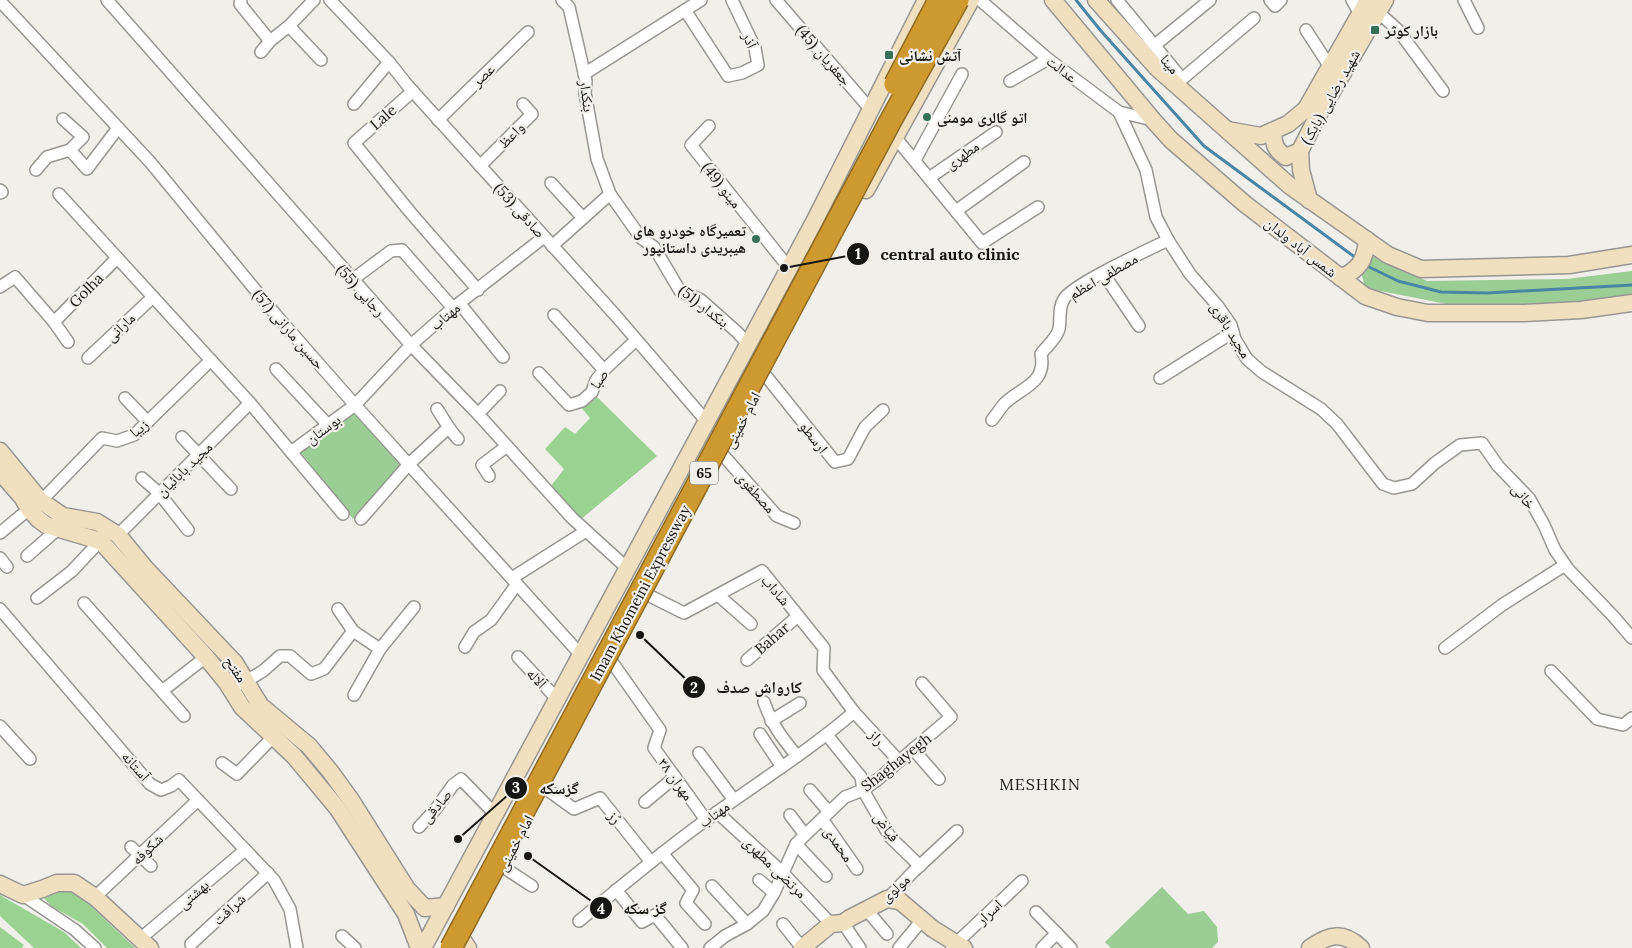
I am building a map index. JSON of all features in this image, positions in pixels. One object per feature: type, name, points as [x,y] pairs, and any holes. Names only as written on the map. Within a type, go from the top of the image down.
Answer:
[{"type":"highway","name":"Imam Khomeini Expressway","points":[[435,948],[939,0]]},
{"type":"highway","name":"Imam Khomeini Expressway","points":[[461,946],[877,146],[958,0]]},
{"type":"main road","name":"امام خمینی","points":[[424,948],[789,268],[926,0]]},
{"type":"main road","name":"امام خمینی","points":[[461,946],[858,204],[971,0]]},
{"type":"main road","name":"شمس آباد ولدان","points":[[1053,0],[1171,140],[1245,204],[1365,296],[1397,307],[1428,313],[1581,310],[1632,303]]},
{"type":"main road","points":[[1096,0],[1157,68],[1290,186],[1388,255],[1421,269],[1569,265],[1632,255]]},
{"type":"main road","name":"شهید رضایی (بابک)","points":[[1226,130],[1261,136],[1288,124],[1306,109],[1368,5]]},
{"type":"main road","name":"شهید رضایی (بابک)","points":[[1309,200],[1301,170],[1300,151],[1368,5]]},
{"type":"main road","points":[[1273,130],[1274,142],[1278,152],[1286,157],[1300,151]]},
{"type":"main road","points":[[831,188],[858,204]]},
{"type":"main road","points":[[1341,278],[1361,264],[1366,253],[1367,240]]},
{"type":"main road","name":"مفتح","points":[[0,451],[35,505],[38,519],[46,525],[100,541],[206,657],[223,678],[242,707],[294,756],[338,809],[382,875],[406,914],[419,948]]},
{"type":"main road","name":"مفتح","points":[[0,472],[22,497],[35,505],[63,516],[97,522],[118,535],[146,569],[235,663],[262,706],[309,746],[330,771],[351,800],[407,889],[425,908]]},
{"type":"main road","points":[[0,884],[23,895],[42,890],[57,883],[74,884],[96,898],[145,943]]},
{"type":"main road","points":[[887,899],[900,901],[957,946]]},
{"type":"main road","name":"مولوی","points":[[802,948],[837,924],[887,899]]},
{"type":"main road","points":[[409,923],[418,924],[424,917],[425,908],[446,906]]},
{"type":"main road","points":[[1310,948],[1322,940],[1337,935],[1353,940],[1361,948]]},
{"type":"street","name":"رجایی (55)","points":[[107,0],[411,345],[478,414],[572,518],[628,569]]},
{"type":"street","points":[[241,0],[240,4],[270,41]]},
{"type":"street","points":[[261,52],[270,41],[289,26],[314,0]]},
{"type":"street","name":"صادقی (53)","points":[[330,0],[389,62],[413,92],[548,241],[707,422]]},
{"type":"street","name":"بنکدار","points":[[562,0],[568,7],[584,74],[585,93],[597,158],[610,194]]},
{"type":"street","points":[[584,74],[701,0]]},
{"type":"street","name":"آذر","points":[[685,10],[728,76],[742,73],[758,65],[755,48],[732,0]]},
{"type":"street","name":"جعفریان (45)","points":[[776,0],[871,110]]},
{"type":"street","name":"عدالت","points":[[980,0],[1048,59],[1119,112],[1153,120]]},
{"type":"street","name":"مینا","points":[[1116,0],[1182,78],[1254,18]]},
{"type":"street","points":[[1155,46],[1210,0]]},
{"type":"street","points":[[1464,0],[1478,28]]},
{"type":"street","name":"حسین مارانی (57)","points":[[0,1],[151,164],[276,314],[355,405],[581,655]]},
{"type":"street","points":[[1368,5],[1398,30],[1443,90]]},
{"type":"street","points":[[289,26],[320,60]]},
{"type":"street","points":[[1306,30],[1330,67]]},
{"type":"street","name":"عصر","points":[[438,120],[528,32]]},
{"type":"street","points":[[1010,81],[1048,59]]},
{"type":"street","points":[[354,104],[389,62]]},
{"type":"street","points":[[915,160],[962,74]]},
{"type":"street","name":"Lale","points":[[413,92],[354,143],[410,212],[478,290]]},
{"type":"street","name":"واعظ","points":[[480,166],[532,114],[523,104]]},
{"type":"street","name":"مجید باقری","points":[[1119,112],[1146,170],[1156,217],[1190,274],[1217,305],[1231,325],[1247,358],[1262,372],[1321,409],[1337,424],[1383,484]]},
{"type":"street","points":[[36,170],[48,157],[70,150],[83,137],[63,119]]},
{"type":"street","name":"مینو (49)","points":[[709,126],[691,145],[789,268]]},
{"type":"street","points":[[70,150],[87,169],[118,128]]},
{"type":"street","name":"مطهری","points":[[929,178],[996,132]]},
{"type":"street","points":[[895,136],[982,243],[1038,206]]},
{"type":"street","points":[[956,211],[1024,162]]},
{"type":"street","points":[[551,183],[583,218]]},
{"type":"street","points":[[59,194],[250,403],[343,514]]},
{"type":"street","name":"مهتاب","points":[[355,405],[411,345],[456,306],[583,218],[610,194]]},
{"type":"street","name":"بنکدار (51)","points":[[610,194],[641,238],[654,247],[680,291],[701,300],[748,344]]},
{"type":"street","name":"مصطفی اعظم","points":[[992,420],[1004,404],[1034,382],[1043,365],[1041,354],[1059,331],[1060,311],[1063,300],[1072,291],[1103,273],[1168,240]]},
{"type":"street","points":[[352,280],[391,251],[402,250],[503,357]]},
{"type":"street","name":"Golha","points":[[54,322],[117,258]]},
{"type":"street","points":[[1103,273],[1139,326]]},
{"type":"street","points":[[0,287],[3,283],[15,278],[54,322],[68,342]]},
{"type":"street","name":"مارانی","points":[[88,358],[153,297]]},
{"type":"street","points":[[554,314],[604,370]]},
{"type":"street","points":[[1160,378],[1233,332]]},
{"type":"street","name":"صبا","points":[[539,373],[569,405],[582,401],[592,392],[596,380],[604,370],[636,340]]},
{"type":"street","name":"زیبا","points":[[35,505],[102,438],[117,441],[134,435],[211,360]]},
{"type":"street","points":[[276,368],[328,425]]},
{"type":"street","name":"ارسطو","points":[[766,376],[835,462],[848,459],[865,427],[883,410]]},
{"type":"street","points":[[478,414],[500,391]]},
{"type":"street","points":[[125,398],[148,422]]},
{"type":"street","name":"مجید بابائیان","points":[[118,535],[250,403]]},
{"type":"street","name":"بوستان","points":[[291,452],[355,405]]},
{"type":"street","points":[[437,409],[445,419],[448,428],[458,439]]},
{"type":"street","points":[[361,519],[409,464],[448,428]]},
{"type":"street","points":[[182,437],[231,489]]},
{"type":"street","name":"خانی","points":[[1383,484],[1394,488],[1412,484],[1435,463],[1460,445],[1482,444],[1498,466],[1529,498],[1564,564],[1614,616],[1632,638]]},
{"type":"street","points":[[490,476],[482,466],[507,446]]},
{"type":"street","name":"مصطفوی","points":[[723,455],[777,516],[794,523]]},
{"type":"street","points":[[142,478],[159,492],[188,530]]},
{"type":"street","points":[[0,533],[35,505]]},
{"type":"street","points":[[27,556],[58,529]]},
{"type":"street","points":[[465,647],[474,632],[491,620],[514,581],[586,531]]},
{"type":"street","points":[[37,598],[72,571],[100,541]]},
{"type":"street","points":[[1445,648],[1502,605],[1564,564]]},
{"type":"street","name":"شاداب","points":[[648,596],[684,613],[762,571],[824,648],[823,670],[854,712]]},
{"type":"street","points":[[718,595],[751,624]]},
{"type":"street","points":[[84,603],[184,716]]},
{"type":"street","points":[[354,695],[380,649],[414,607]]},
{"type":"street","name":"آستانه","points":[[0,609],[150,784],[161,790],[179,780],[274,880],[290,909],[297,948]]},
{"type":"street","points":[[338,609],[353,631],[380,649]]},
{"type":"street","name":"Bahar","points":[[747,660],[798,616]]},
{"type":"street","points":[[232,692],[245,681],[263,671],[280,656],[290,656],[311,674],[324,669],[353,631]]},
{"type":"street","points":[[162,692],[206,657]]},
{"type":"street","name":"آلاله","points":[[518,657],[557,699]]},
{"type":"street","name":"مهران ۳۸","points":[[612,662],[660,730],[654,748],[706,820]]},
{"type":"street","points":[[1550,671],[1597,720],[1623,725],[1632,718]]},
{"type":"street","name":"Shaghayegh","points":[[710,948],[722,944],[764,911],[796,844],[805,835],[845,797],[863,790],[951,717],[922,683]]},
{"type":"street","points":[[764,702],[771,721],[797,756]]},
{"type":"street","points":[[771,721],[800,703]]},
{"type":"street","name":"مهتاب","points":[[579,922],[662,853],[716,812],[827,735],[854,712]]},
{"type":"street","name":"راز","points":[[854,712],[899,762]]},
{"type":"street","points":[[0,726],[30,759]]},
{"type":"street","points":[[760,734],[782,766]]},
{"type":"street","name":"فیاض","points":[[827,735],[861,777],[863,790],[890,837],[920,866]]},
{"type":"street","points":[[222,762],[237,774],[274,736]]},
{"type":"street","points":[[913,749],[939,779]]},
{"type":"street","points":[[699,754],[734,800]]},
{"type":"street","points":[[645,802],[675,777]]},
{"type":"street","name":"صادقی","points":[[419,827],[435,810],[453,785],[461,779],[495,814]]},
{"type":"street","name":"رُز","points":[[545,788],[574,809],[600,798],[651,862]]},
{"type":"street","name":"محمدی","points":[[810,790],[857,869]]},
{"type":"street","name":"شکوفه","points":[[96,898],[198,800]]},
{"type":"street","name":"مرتضی مطهری","points":[[716,812],[783,872],[860,948]]},
{"type":"street","points":[[790,815],[805,835]]},
{"type":"street","name":"مولوی","points":[[887,899],[957,831]]},
{"type":"street","points":[[796,844],[826,876]]},
{"type":"street","points":[[131,846],[151,866]]},
{"type":"street","name":"بهشتی","points":[[145,943],[245,850]]},
{"type":"street","points":[[662,853],[693,890],[686,903],[705,924]]},
{"type":"street","points":[[503,867],[532,886]]},
{"type":"street","name":"شرافت","points":[[191,944],[268,874]]},
{"type":"street","points":[[759,880],[774,893]]},
{"type":"street","name":"اسرار","points":[[957,946],[1022,882]]},
{"type":"street","points":[[712,886],[747,924]]},
{"type":"street","points":[[616,890],[642,922],[655,915],[682,948]]},
{"type":"street","points":[[23,895],[75,930],[95,948]]},
{"type":"street","points":[[866,909],[887,934]]},
{"type":"street","points":[[1036,912],[1071,948]]},
{"type":"street","points":[[899,948],[922,920]]},
{"type":"street","points":[[782,924],[802,948]]},
{"type":"street","points":[[1042,948],[1057,933]]},
{"type":"street","points":[[342,936],[355,948]]},
{"type":"green space","points":[[1374,256],[1427,281],[1566,279],[1632,271],[1632,298],[1578,303],[1462,307],[1365,288],[1362,275]]},
{"type":"green space","points":[[596,396],[657,456],[580,520],[551,486],[564,469],[545,449],[565,427],[575,434],[590,418],[581,407]]},
{"type":"green space","points":[[354,414],[402,465],[353,519],[300,451]]},
{"type":"green space","points":[[1162,887],[1188,914],[1204,911],[1217,927],[1218,942],[1212,948],[1111,948],[1105,942]]},
{"type":"green space","points":[[74,890],[135,948],[107,948],[83,924],[51,906],[44,898],[50,891]]},
{"type":"green space","points":[[0,895],[64,932],[81,948],[34,948],[0,916]]},
{"type":"green space","points":[[0,927],[24,945],[22,948],[0,948]]},
{"type":"waterway","points":[[1076,0],[1101,31],[1204,146],[1356,258]]},
{"type":"waterway","points":[[1365,265],[1398,281],[1441,292],[1487,293],[1632,285]]},
{"type":"place","name":"بازار کوثر","points":[[1375,30]]},
{"type":"place","name":"آتش نشانی","points":[[889,55]]},
{"type":"place","name":"اتو گالری مومنی","points":[[927,117]]},
{"type":"place","name":"تعمیرگاه خودرو های هیبریدی داستانپور","points":[[756,239]]},
{"type":"place","name":"central auto clinic","points":[[784,268]]},
{"type":"place","name":"کارواش صدف","points":[[640,635]]},
{"type":"place","name":"گزسکه","points":[[458,839]]},
{"type":"place","name":"گز سکه","points":[[528,856]]},
{"type":"district","name":"MESHKIN","points":[[1040,784]]}]
